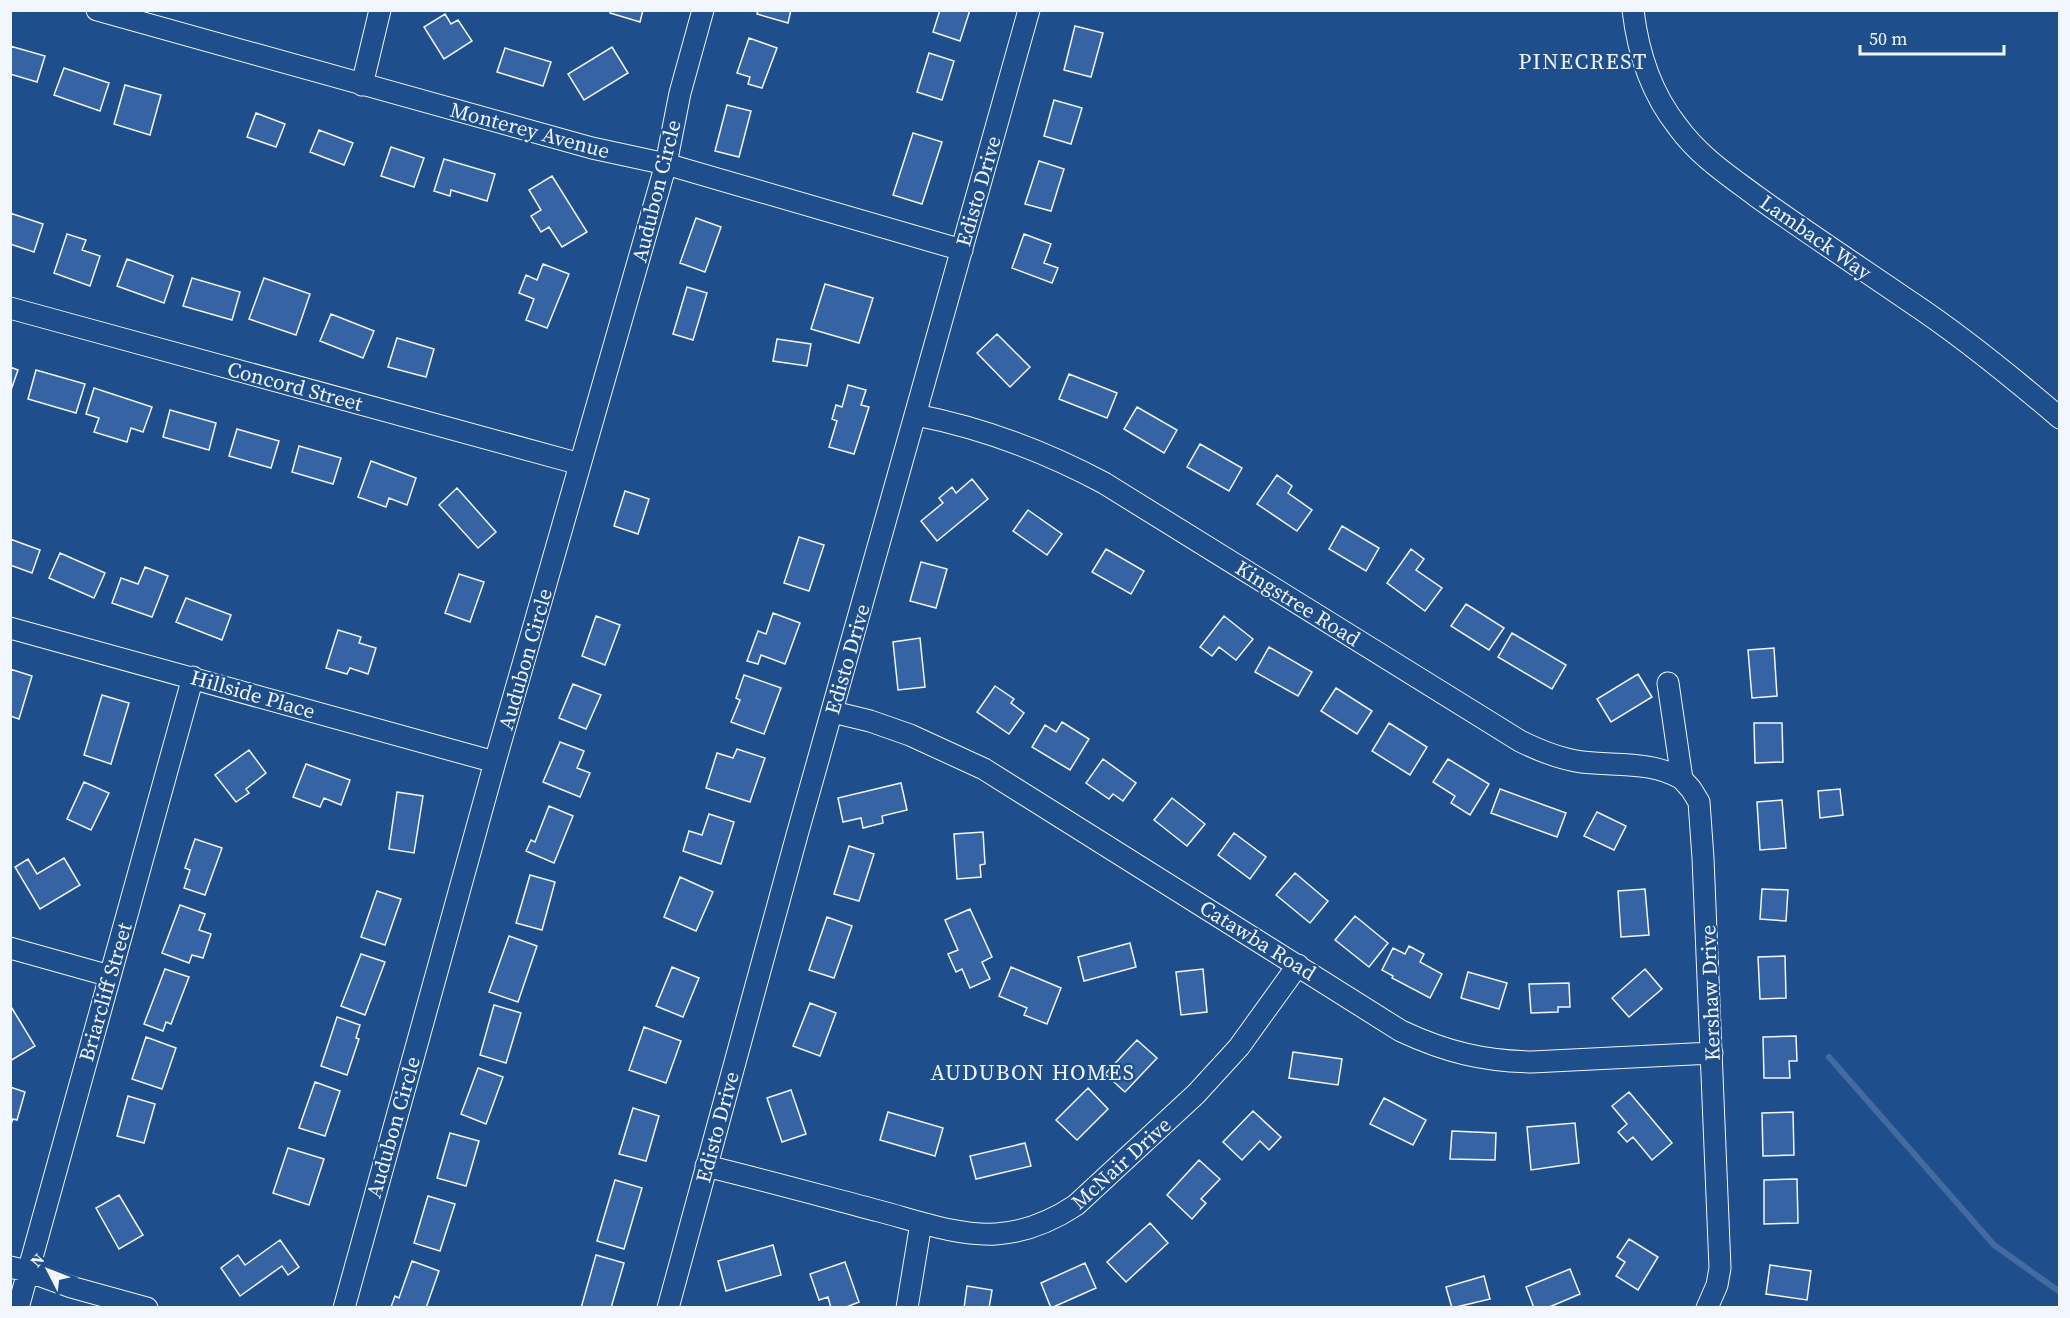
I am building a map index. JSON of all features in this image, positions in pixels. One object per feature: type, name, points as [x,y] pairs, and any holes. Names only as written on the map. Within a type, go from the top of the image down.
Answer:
[{"type":"street","name":"Monterey Avenue","points":[[97,10],[592,148],[666,164],[962,250]]},
{"type":"street","points":[[362,85],[380,10]]},
{"type":"street","name":"Audubon Circle","points":[[344,1308],[495,762],[666,164],[680,93],[703,10]]},
{"type":"street","name":"Edisto Drive","points":[[668,1308],[1029,10]]},
{"type":"street","name":"Lamback Way","points":[[1633,10],[1638,43],[1651,84],[1663,106],[1694,147],[1713,164],[1806,232],[1911,302],[1998,366],[2060,418]]},
{"type":"street","name":"Concord Street","points":[[10,308],[580,464]]},
{"type":"street","name":"Kingstree Road","points":[[916,415],[953,422],[1002,437],[1068,464],[1104,483],[1520,741],[1560,758],[1581,762],[1656,767],[1669,771],[1682,779]]},
{"type":"street","name":"Hillside Place","points":[[10,628],[495,762]]},
{"type":"street","name":"Briarcliff Street","points":[[18,1308],[19,1269],[110,976],[193,677]]},
{"type":"street","name":"Kershaw Drive","points":[[1668,683],[1682,779],[1699,802],[1708,944],[1720,1269],[1717,1285],[1707,1308]]},
{"type":"street","name":"Catawba Road","points":[[833,712],[870,721],[910,735],[984,769],[1401,1031],[1426,1043],[1479,1058],[1532,1062],[1712,1053]]},
{"type":"street","points":[[10,948],[110,976]]},
{"type":"street","name":"McNair Drive","points":[[706,1166],[976,1234],[997,1234],[1039,1225],[1076,1205],[1196,1094],[1239,1047],[1298,965]]},
{"type":"street","points":[[907,1308],[921,1222]]},
{"type":"street","points":[[19,1269],[71,1287],[147,1308]]},
{"type":"building","points":[[611,10],[643,10],[640,22],[610,13]]},
{"type":"building","points":[[758,10],[791,10],[788,23],[757,14]]},
{"type":"building","points":[[940,10],[970,10],[960,41],[933,32]]},
{"type":"building","points":[[445,14],[451,24],[458,20],[472,41],[444,59],[424,27]]},
{"type":"building","points":[[1075,26],[1103,33],[1091,77],[1064,70]]},
{"type":"building","points":[[749,38],[777,48],[762,88],[748,84],[750,77],[737,73]]},
{"type":"building","points":[[10,46],[45,56],[37,82],[10,74]]},
{"type":"building","points":[[612,47],[628,73],[584,100],[568,74]]},
{"type":"building","points":[[505,48],[551,62],[543,86],[497,72]]},
{"type":"building","points":[[929,53],[954,61],[942,100],[917,92]]},
{"type":"building","points":[[64,68],[109,83],[100,111],[54,95]]},
{"type":"building","points":[[125,85],[161,95],[150,135],[114,124]]},
{"type":"building","points":[[1054,100],[1082,108],[1071,144],[1044,136]]},
{"type":"building","points":[[727,105],[751,111],[739,157],[715,151]]},
{"type":"building","points":[[256,113],[285,124],[276,147],[247,137]]},
{"type":"building","points":[[319,130],[353,143],[344,165],[310,152]]},
{"type":"building","points":[[913,133],[942,142],[922,204],[893,195]]},
{"type":"building","points":[[391,147],[424,158],[414,187],[381,176]]},
{"type":"building","points":[[444,159],[495,174],[487,201],[451,190],[450,196],[434,191]]},
{"type":"building","points":[[1039,161],[1064,169],[1051,211],[1025,204]]},
{"type":"building","points":[[552,176],[587,232],[562,247],[549,227],[541,232],[531,216],[541,210],[529,190]]},
{"type":"building","points":[[10,213],[43,224],[34,252],[10,244]]},
{"type":"building","points":[[696,218],[721,227],[705,272],[680,263]]},
{"type":"building","points":[[67,234],[86,240],[82,250],[100,256],[90,286],[54,273]]},
{"type":"building","points":[[1024,234],[1051,244],[1044,263],[1058,268],[1052,283],[1012,268]]},
{"type":"building","points":[[127,259],[173,276],[164,303],[117,286]]},
{"type":"building","points":[[543,264],[569,274],[547,328],[526,320],[534,299],[519,293],[526,275],[537,280]]},
{"type":"building","points":[[192,278],[240,292],[232,320],[183,306]]},
{"type":"building","points":[[264,278],[310,294],[296,335],[249,319]]},
{"type":"building","points":[[825,284],[873,298],[859,343],[811,329]]},
{"type":"building","points":[[687,287],[707,293],[693,340],[673,334]]},
{"type":"building","points":[[331,314],[374,331],[363,358],[320,341]]},
{"type":"building","points":[[997,334],[1030,367],[1010,387],[977,353]]},
{"type":"building","points":[[397,338],[434,349],[426,377],[388,367]]},
{"type":"building","points":[[777,339],[811,344],[807,366],[773,361]]},
{"type":"building","points":[[10,367],[18,370],[10,393]]},
{"type":"building","points":[[36,370],[85,384],[76,413],[28,399]]},
{"type":"building","points":[[1069,374],[1117,393],[1107,418],[1059,399]]},
{"type":"building","points":[[848,385],[866,390],[861,405],[869,407],[854,454],[829,447],[837,421],[832,419],[836,405],[842,407]]},
{"type":"building","points":[[94,388],[152,407],[143,432],[131,428],[127,442],[94,432],[99,418],[86,414]]},
{"type":"building","points":[[1137,407],[1177,430],[1164,453],[1124,429]]},
{"type":"building","points":[[170,410],[216,423],[209,450],[163,437]]},
{"type":"building","points":[[237,429],[279,441],[271,468],[229,456]]},
{"type":"building","points":[[1200,444],[1242,468],[1229,491],[1187,467]]},
{"type":"building","points":[[299,446],[341,458],[333,484],[292,472]]},
{"type":"building","points":[[371,461],[416,478],[407,505],[389,498],[386,507],[358,497]]},
{"type":"building","points":[[1277,475],[1292,486],[1288,493],[1312,510],[1297,531],[1257,504]]},
{"type":"building","points":[[972,479],[988,499],[937,541],[921,521],[943,503],[939,498],[952,487],[956,493]]},
{"type":"building","points":[[457,488],[496,532],[478,548],[439,505]]},
{"type":"building","points":[[625,491],[649,499],[638,534],[614,526]]},
{"type":"building","points":[[1028,510],[1062,534],[1047,555],[1013,531]]},
{"type":"building","points":[[1342,526],[1379,548],[1366,571],[1329,549]]},
{"type":"building","points":[[799,537],[824,545],[809,591],[784,583]]},
{"type":"building","points":[[10,539],[40,550],[32,573],[10,565]]},
{"type":"building","points":[[1106,549],[1144,571],[1131,594],[1092,572]]},
{"type":"building","points":[[1411,549],[1424,559],[1416,570],[1442,588],[1425,611],[1387,583]]},
{"type":"building","points":[[60,553],[105,573],[94,598],[49,578]]},
{"type":"building","points":[[921,562],[947,569],[936,608],[910,601]]},
{"type":"building","points":[[145,567],[168,576],[152,617],[112,603],[121,578],[138,584]]},
{"type":"building","points":[[459,574],[484,582],[470,622],[445,613]]},
{"type":"building","points":[[186,598],[231,615],[222,640],[176,622]]},
{"type":"building","points":[[1466,604],[1504,628],[1489,650],[1451,626]]},
{"type":"building","points":[[773,613],[800,623],[785,664],[761,655],[758,664],[747,661],[758,631],[766,634]]},
{"type":"building","points":[[596,616],[620,625],[605,665],[582,656]]},
{"type":"building","points":[[1224,616],[1253,639],[1236,660],[1219,647],[1212,656],[1200,647]]},
{"type":"building","points":[[338,630],[361,637],[359,643],[376,648],[368,674],[350,668],[347,674],[326,668]]},
{"type":"building","points":[[1512,633],[1566,665],[1552,689],[1498,657]]},
{"type":"building","points":[[920,638],[925,687],[898,690],[893,642]]},
{"type":"building","points":[[1269,647],[1312,672],[1298,696],[1255,672]]},
{"type":"building","points":[[1774,648],[1777,696],[1752,698],[1748,650]]},
{"type":"building","points":[[10,669],[32,676],[19,719],[10,716]]},
{"type":"building","points":[[1638,674],[1652,697],[1611,722],[1597,699]]},
{"type":"building","points":[[744,675],[781,688],[764,734],[731,722],[740,700],[736,698]]},
{"type":"building","points":[[573,684],[601,695],[586,729],[559,718]]},
{"type":"building","points":[[995,686],[1014,699],[1011,703],[1024,713],[1009,734],[977,712]]},
{"type":"building","points":[[1336,688],[1372,711],[1357,734],[1321,711]]},
{"type":"building","points":[[102,695],[129,703],[111,764],[84,755]]},
{"type":"building","points":[[1062,722],[1089,739],[1070,770],[1032,747],[1045,725],[1056,732]]},
{"type":"building","points":[[1389,723],[1427,747],[1410,775],[1372,751]]},
{"type":"building","points":[[1754,723],[1782,723],[1783,762],[1755,763]]},
{"type":"building","points":[[560,742],[584,751],[577,768],[590,773],[580,797],[543,782]]},
{"type":"building","points":[[737,749],[765,758],[750,802],[706,788],[717,753],[733,758]]},
{"type":"building","points":[[249,750],[266,773],[246,789],[249,793],[236,802],[215,775]]},
{"type":"building","points":[[1103,759],[1136,783],[1123,801],[1113,794],[1109,799],[1086,783]]},
{"type":"building","points":[[1448,759],[1489,784],[1470,815],[1451,803],[1455,796],[1433,782]]},
{"type":"building","points":[[306,764],[350,780],[341,805],[324,798],[320,807],[293,797]]},
{"type":"building","points":[[84,782],[109,793],[91,830],[67,819]]},
{"type":"building","points":[[901,783],[907,810],[882,816],[883,823],[863,828],[861,818],[843,822],[838,798]]},
{"type":"building","points":[[1500,789],[1566,813],[1557,837],[1491,813]]},
{"type":"building","points":[[1840,789],[1843,815],[1820,818],[1818,791]]},
{"type":"building","points":[[397,792],[423,796],[414,853],[389,849]]},
{"type":"building","points":[[1172,798],[1205,824],[1187,846],[1154,820]]},
{"type":"building","points":[[1782,800],[1786,848],[1760,850],[1757,802]]},
{"type":"building","points":[[549,806],[573,816],[554,863],[526,851],[531,840],[535,842]]},
{"type":"building","points":[[1597,812],[1626,826],[1614,850],[1584,836]]},
{"type":"building","points":[[709,814],[734,822],[721,864],[683,851],[689,831],[702,835]]},
{"type":"building","points":[[983,832],[985,864],[980,865],[981,877],[957,879],[954,834]]},
{"type":"building","points":[[1234,833],[1266,857],[1250,879],[1218,855]]},
{"type":"building","points":[[195,839],[222,848],[205,895],[184,888],[190,870],[185,868]]},
{"type":"building","points":[[849,846],[874,854],[859,901],[834,894]]},
{"type":"building","points":[[64,858],[80,885],[40,909],[15,867],[28,859],[37,874]]},
{"type":"building","points":[[1295,873],[1328,901],[1310,923],[1276,895]]},
{"type":"building","points":[[530,875],[555,882],[542,930],[516,923]]},
{"type":"building","points":[[680,877],[713,892],[696,931],[664,917]]},
{"type":"building","points":[[1645,889],[1649,935],[1621,937],[1618,891]]},
{"type":"building","points":[[1762,889],[1788,890],[1786,921],[1760,919]]},
{"type":"building","points":[[377,891],[401,899],[385,945],[361,937]]},
{"type":"building","points":[[180,905],[205,914],[199,930],[211,934],[203,958],[192,955],[189,963],[162,953]]},
{"type":"building","points":[[970,909],[992,957],[982,962],[990,979],[970,988],[962,969],[956,972],[948,954],[958,950],[945,920]]},
{"type":"building","points":[[1355,916],[1388,943],[1369,967],[1335,940]]},
{"type":"building","points":[[827,917],[852,926],[834,978],[809,970]]},
{"type":"building","points":[[509,936],[537,946],[518,1002],[489,992]]},
{"type":"building","points":[[1130,943],[1136,967],[1084,981],[1078,957]]},
{"type":"building","points":[[1409,946],[1424,954],[1420,962],[1442,974],[1430,998],[1392,978],[1393,976],[1382,970],[1393,948],[1405,954]]},
{"type":"building","points":[[361,954],[385,962],[365,1015],[341,1006]]},
{"type":"building","points":[[1785,956],[1786,998],[1760,999],[1758,957]]},
{"type":"building","points":[[672,967],[699,978],[683,1017],[656,1006]]},
{"type":"building","points":[[1011,967],[1061,988],[1047,1024],[1024,1015],[1027,1008],[999,996]]},
{"type":"building","points":[[165,969],[189,977],[171,1024],[166,1022],[163,1031],[144,1024]]},
{"type":"building","points":[[1203,969],[1207,1012],[1181,1015],[1176,972]]},
{"type":"building","points":[[1645,969],[1662,989],[1629,1017],[1612,998]]},
{"type":"building","points":[[1468,972],[1507,983],[1499,1009],[1461,998]]},
{"type":"building","points":[[1569,983],[1570,1007],[1558,1007],[1558,1012],[1531,1013],[1529,984]]},
{"type":"building","points":[[810,1003],[836,1013],[820,1056],[793,1046]]},
{"type":"building","points":[[10,1005],[35,1046],[10,1061]]},
{"type":"building","points":[[494,1005],[521,1013],[506,1063],[480,1055]]},
{"type":"building","points":[[337,1017],[360,1025],[356,1038],[359,1039],[347,1075],[321,1066]]},
{"type":"building","points":[[644,1027],[681,1041],[666,1083],[629,1070]]},
{"type":"building","points":[[1796,1036],[1797,1061],[1789,1061],[1790,1078],[1764,1078],[1763,1037]]},
{"type":"building","points":[[146,1037],[176,1048],[162,1089],[132,1079]]},
{"type":"building","points":[[1137,1040],[1157,1058],[1125,1092],[1105,1074]]},
{"type":"building","points":[[1293,1052],[1342,1059],[1338,1085],[1289,1078]]},
{"type":"building","points":[[478,1068],[503,1077],[486,1124],[461,1114]]},
{"type":"building","points":[[315,1082],[340,1091],[325,1136],[299,1128]]},
{"type":"building","points":[[10,1087],[25,1092],[17,1120],[13,1119],[10,1126]]},
{"type":"building","points":[[1088,1088],[1108,1109],[1077,1140],[1056,1120]]},
{"type":"building","points":[[791,1090],[806,1134],[782,1142],[767,1098]]},
{"type":"building","points":[[1629,1092],[1672,1143],[1652,1160],[1633,1137],[1627,1142],[1618,1132],[1627,1124],[1612,1106]]},
{"type":"building","points":[[128,1096],[155,1104],[144,1143],[117,1136]]},
{"type":"building","points":[[1384,1098],[1426,1120],[1413,1145],[1370,1124]]},
{"type":"building","points":[[633,1108],[659,1116],[646,1161],[619,1154]]},
{"type":"building","points":[[1253,1111],[1281,1137],[1269,1150],[1260,1141],[1242,1160],[1223,1142]]},
{"type":"building","points":[[888,1112],[943,1128],[935,1156],[880,1140]]},
{"type":"building","points":[[1793,1112],[1794,1155],[1763,1156],[1762,1113]]},
{"type":"building","points":[[1575,1123],[1579,1163],[1531,1170],[1527,1127]]},
{"type":"building","points":[[1452,1131],[1496,1133],[1495,1160],[1450,1159]]},
{"type":"building","points":[[450,1133],[479,1141],[466,1186],[437,1178]]},
{"type":"building","points":[[1025,1143],[1031,1166],[976,1179],[970,1156]]},
{"type":"building","points":[[288,1148],[324,1159],[309,1205],[273,1193]]},
{"type":"building","points":[[1199,1160],[1220,1179],[1201,1199],[1206,1203],[1192,1219],[1167,1195]]},
{"type":"building","points":[[1797,1179],[1798,1223],[1764,1224],[1764,1180]]},
{"type":"building","points":[[615,1180],[642,1188],[624,1249],[597,1241]]},
{"type":"building","points":[[119,1195],[143,1235],[119,1249],[96,1208]]},
{"type":"building","points":[[428,1196],[455,1204],[440,1251],[414,1243]]},
{"type":"building","points":[[1150,1223],[1168,1243],[1126,1282],[1107,1262]]},
{"type":"building","points":[[1629,1239],[1658,1257],[1638,1290],[1616,1276],[1625,1262],[1617,1257]]},
{"type":"building","points":[[280,1240],[299,1267],[288,1275],[282,1266],[240,1296],[221,1268],[238,1255],[245,1265]]},
{"type":"building","points":[[773,1245],[781,1275],[726,1291],[718,1261]]},
{"type":"building","points":[[596,1255],[624,1263],[611,1308],[581,1308]]},
{"type":"building","points":[[412,1261],[439,1271],[426,1308],[391,1307],[395,1296],[399,1298]]},
{"type":"building","points":[[845,1262],[859,1302],[844,1308],[831,1308],[828,1297],[819,1300],[810,1274]]},
{"type":"building","points":[[1085,1263],[1096,1288],[1051,1308],[1041,1283]]},
{"type":"building","points":[[1770,1265],[1811,1271],[1807,1300],[1766,1294]]},
{"type":"building","points":[[1570,1269],[1580,1294],[1547,1308],[1534,1308],[1526,1287]]},
{"type":"building","points":[[1484,1276],[1490,1299],[1452,1308],[1446,1287]]},
{"type":"building","points":[[967,1286],[992,1290],[989,1308],[964,1308]]},
{"type":"waterway","points":[[1829,1057],[1994,1245],[2060,1292]]},
{"type":"district","name":"PINECREST","points":[[1583,61]]},
{"type":"district","name":"AUDUBON HOMES","points":[[1033,1072]]}]
